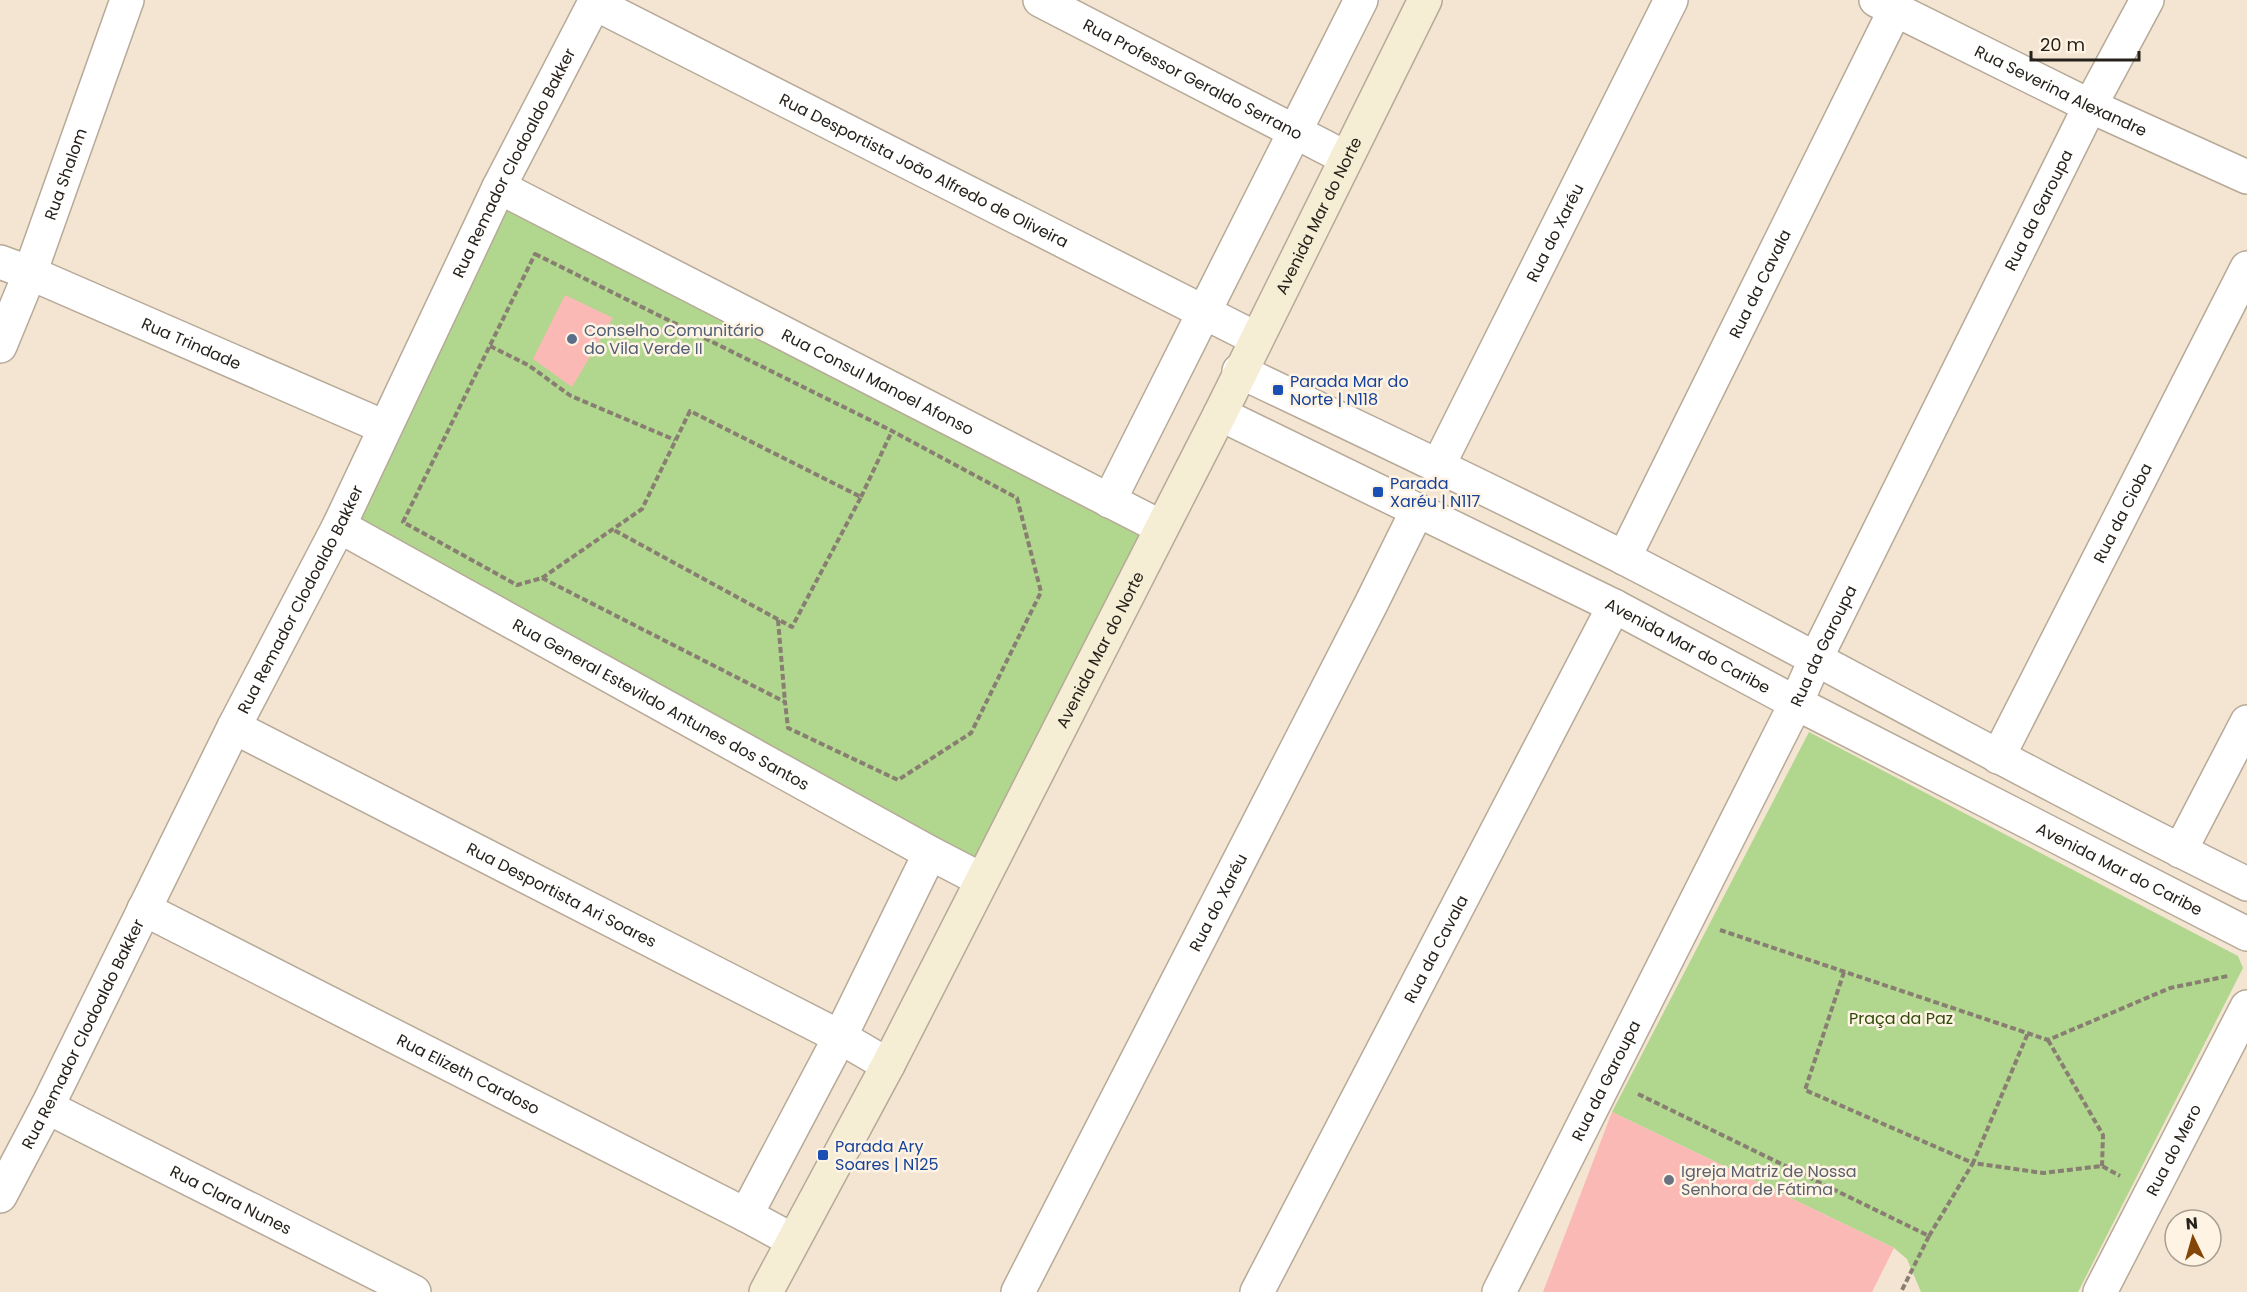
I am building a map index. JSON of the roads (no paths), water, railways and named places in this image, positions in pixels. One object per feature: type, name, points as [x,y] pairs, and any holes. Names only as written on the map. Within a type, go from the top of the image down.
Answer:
[{"type":"street","name":"Rua Shalom","points":[[0,346],[30,273],[127,0]]},
{"type":"street","name":"Rua Professor Geraldo Serrano","points":[[1040,0],[1346,158]]},
{"type":"street","points":[[1109,501],[1361,0]]},
{"type":"street","name":"Avenida Mar do Norte","points":[[766,1292],[888,1065],[1220,414],[1239,371],[1425,0]]},
{"type":"street","name":"Rua do Xaréu","points":[[1438,466],[1671,0]]},
{"type":"street","name":"Rua da Garoupa","points":[[1499,1292],[1796,703],[1816,658],[2090,106],[2147,0]]},
{"type":"street","name":"Rua Remador Clodoaldo Bakker","points":[[0,1196],[47,1107],[234,728],[339,526],[499,187],[595,2]]},
{"type":"street","name":"Rua Desportista João Alfredo de Oliveira","points":[[595,2],[1256,338]]},
{"type":"street","name":"Rua Severina Alexandre","points":[[1886,5],[2090,106],[2247,177]]},
{"type":"street","name":"Rua da Cavala","points":[[1624,558],[1886,5]]},
{"type":"street","name":"Rua Consul Manoel Afonso","points":[[499,187],[1161,527]]},
{"type":"street","name":"Rua Trindade","points":[[0,262],[384,427]]},
{"type":"street","name":"Rua da Cioba","points":[[1998,757],[2247,268]]},
{"type":"street","points":[[1239,371],[1624,558],[1816,658],[1998,757],[2247,884]]},
{"type":"street","name":"Avenida Mar do Caribe","points":[[1220,414],[1614,606],[1796,703],[2247,934]]},
{"type":"street","name":"Rua do Xaréu","points":[[1018,1292],[1417,511]]},
{"type":"street","name":"Rua General Estevildo Antunes dos Santos","points":[[339,526],[930,853],[982,879]]},
{"type":"street","name":"Rua da Cavala","points":[[1257,1292],[1614,606]]},
{"type":"street","points":[[2180,851],[2247,722]]},
{"type":"street","name":"Rua Desportista Ari Soares","points":[[234,728],[840,1037],[888,1065]]},
{"type":"street","points":[[746,1215],[840,1037],[930,853]]},
{"type":"street","name":"Rua Elizeth Cardoso","points":[[144,909],[792,1240]]},
{"type":"street","name":"Rua do Mero","points":[[2100,1292],[2247,1006]]},
{"type":"street","name":"Rua Clara Nunes","points":[[47,1107],[414,1292]]},
{"type":"place","name":"Conselho Comunitário do Vila Verde II","points":[[572,339]]},
{"type":"place","name":"Parada Mar do Norte | N118","points":[[1278,390]]},
{"type":"place","name":"Parada Xaréu | N117","points":[[1378,492]]},
{"type":"place","name":"Parada Ary Soares | N125","points":[[823,1155]]},
{"type":"place","name":"Igreja Matriz de Nossa Senhora de Fátima","points":[[1669,1180]]},
{"type":"park label","name":"Praça da Paz","points":[[1901,1018]]}]
